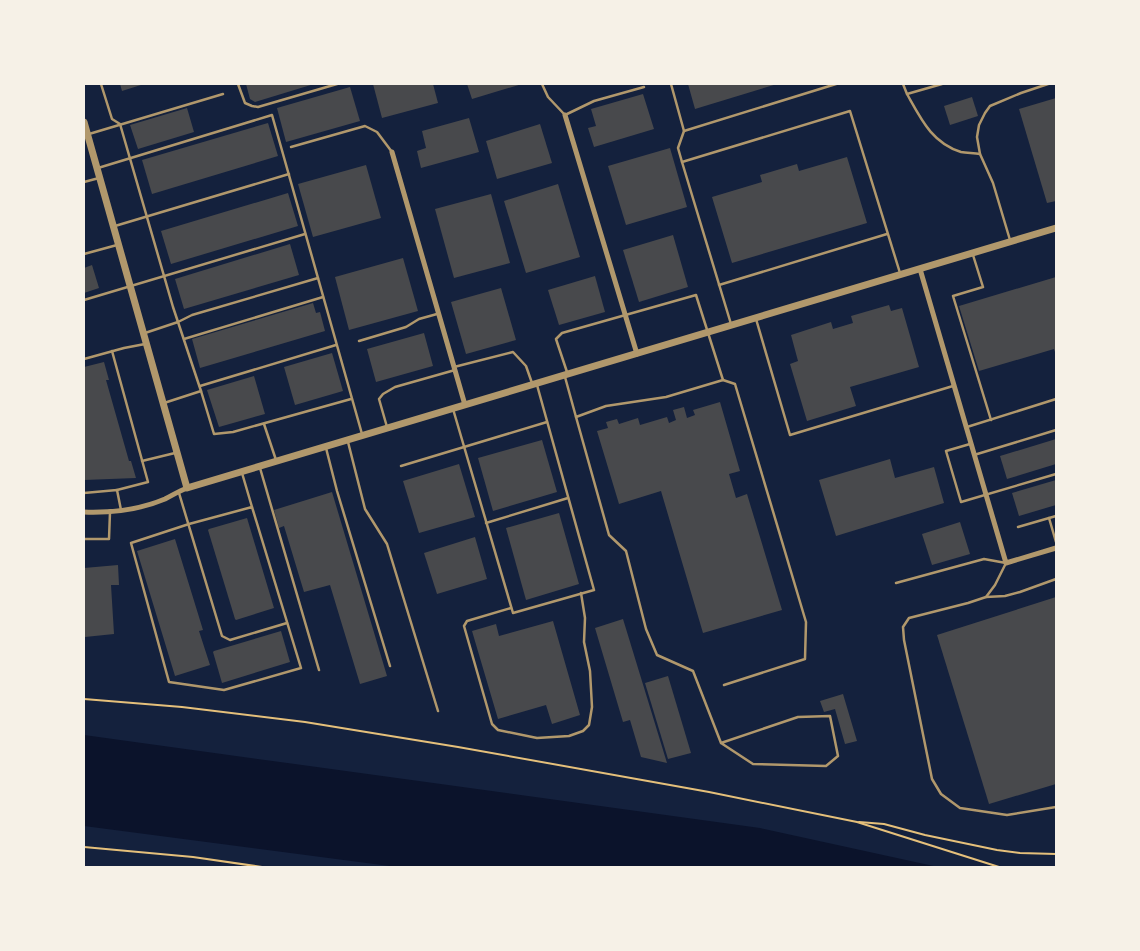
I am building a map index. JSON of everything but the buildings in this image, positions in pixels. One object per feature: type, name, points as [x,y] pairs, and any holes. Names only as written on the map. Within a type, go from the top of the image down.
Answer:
[{"type":"street","points":[[565,115],[637,354]]},
{"type":"street","points":[[84,122],[187,488]]},
{"type":"street","points":[[392,152],[466,405]]},
{"type":"street","points":[[84,512],[102,513],[135,509],[187,488],[1056,228]]},
{"type":"street","points":[[920,269],[1006,563],[1056,548]]},
{"type":"lane","points":[[101,84],[112,119],[120,124],[178,322],[214,434],[233,432],[352,399]]},
{"type":"lane","points":[[238,84],[245,103],[258,107],[337,84]]},
{"type":"lane","points":[[542,84],[548,98],[565,115],[594,101],[644,87]]},
{"type":"lane","points":[[671,84],[684,131],[678,148],[732,325]]},
{"type":"lane","points":[[684,131],[836,84]]},
{"type":"lane","points":[[903,84],[928,130],[946,146],[963,152],[980,154]]},
{"type":"lane","points":[[907,94],[942,84]]},
{"type":"lane","points":[[1011,242],[993,183],[980,154],[977,138],[979,125],[990,106],[1048,84]]},
{"type":"lane","points":[[87,134],[223,94]]},
{"type":"lane","points":[[682,162],[850,111],[900,275]]},
{"type":"lane","points":[[97,168],[272,115],[362,436]]},
{"type":"lane","points":[[291,147],[365,126],[377,132],[392,152]]},
{"type":"lane","points":[[113,227],[289,174]]},
{"type":"lane","points":[[84,182],[100,178]]},
{"type":"lane","points":[[84,300],[305,234]]},
{"type":"lane","points":[[719,284],[887,234]]},
{"type":"lane","points":[[84,254],[118,245]]},
{"type":"lane","points":[[973,253],[983,287],[953,296],[991,420]]},
{"type":"lane","points":[[143,334],[192,315],[318,278]]},
{"type":"lane","points":[[720,743],[798,717],[830,716],[838,756],[826,766],[753,764],[720,743],[693,671],[657,655],[646,629],[626,551],[609,535],[556,339],[562,333],[696,294],[723,380]]},
{"type":"lane","points":[[184,340],[323,297]]},
{"type":"lane","points":[[359,341],[406,327],[419,319],[439,313]]},
{"type":"lane","points":[[756,318],[790,435],[953,386]]},
{"type":"lane","points":[[84,359],[146,344]]},
{"type":"lane","points":[[200,386],[336,345]]},
{"type":"lane","points":[[84,493],[117,490],[148,482],[112,351]]},
{"type":"lane","points":[[388,428],[380,399],[383,394],[395,387],[513,352],[526,366],[547,422],[594,590],[512,613],[453,408]]},
{"type":"lane","points":[[576,417],[606,406],[666,397],[723,380],[735,384],[806,622],[805,659],[724,685]]},
{"type":"lane","points":[[163,404],[201,391]]},
{"type":"lane","points":[[966,428],[1056,399]]},
{"type":"lane","points":[[401,466],[547,422]]},
{"type":"lane","points":[[264,424],[277,461]]},
{"type":"lane","points":[[974,455],[1056,430]]},
{"type":"lane","points":[[347,440],[365,509],[387,544],[438,711]]},
{"type":"lane","points":[[970,444],[946,451],[962,502],[1056,474]]},
{"type":"lane","points":[[326,446],[390,666]]},
{"type":"lane","points":[[142,461],[176,452]]},
{"type":"lane","points":[[259,467],[319,670]]},
{"type":"lane","points":[[242,472],[300,668],[224,690],[169,682],[131,543],[189,524],[252,507]]},
{"type":"lane","points":[[117,490],[121,510]]},
{"type":"lane","points":[[179,491],[222,636],[230,640],[287,623]]},
{"type":"lane","points":[[486,523],[568,498]]},
{"type":"lane","points":[[84,539],[109,539],[110,512]]},
{"type":"lane","points":[[1018,527],[1056,516]]},
{"type":"lane","points":[[1049,518],[1056,542]]},
{"type":"lane","points":[[896,583],[984,560],[1006,563],[986,598]]},
{"type":"lane","points":[[1056,579],[1005,596],[986,598],[908,618],[903,627],[932,779],[941,794],[960,808],[1007,815],[1056,807]]},
{"type":"lane","points":[[511,608],[467,621],[464,626],[492,724],[498,730],[537,738],[569,736],[583,731],[589,726],[592,707],[590,671],[584,642],[585,618],[581,593]]},
{"type":"path","points":[[84,699],[182,707],[334,727],[458,747],[690,789],[857,822],[999,867]]},
{"type":"path","points":[[857,822],[884,824],[997,850],[1056,854]]},
{"type":"path","points":[[84,847],[193,857],[262,867]]},
{"type":"water","points":[[84,735],[760,828],[938,867],[397,867],[84,826]]}]
